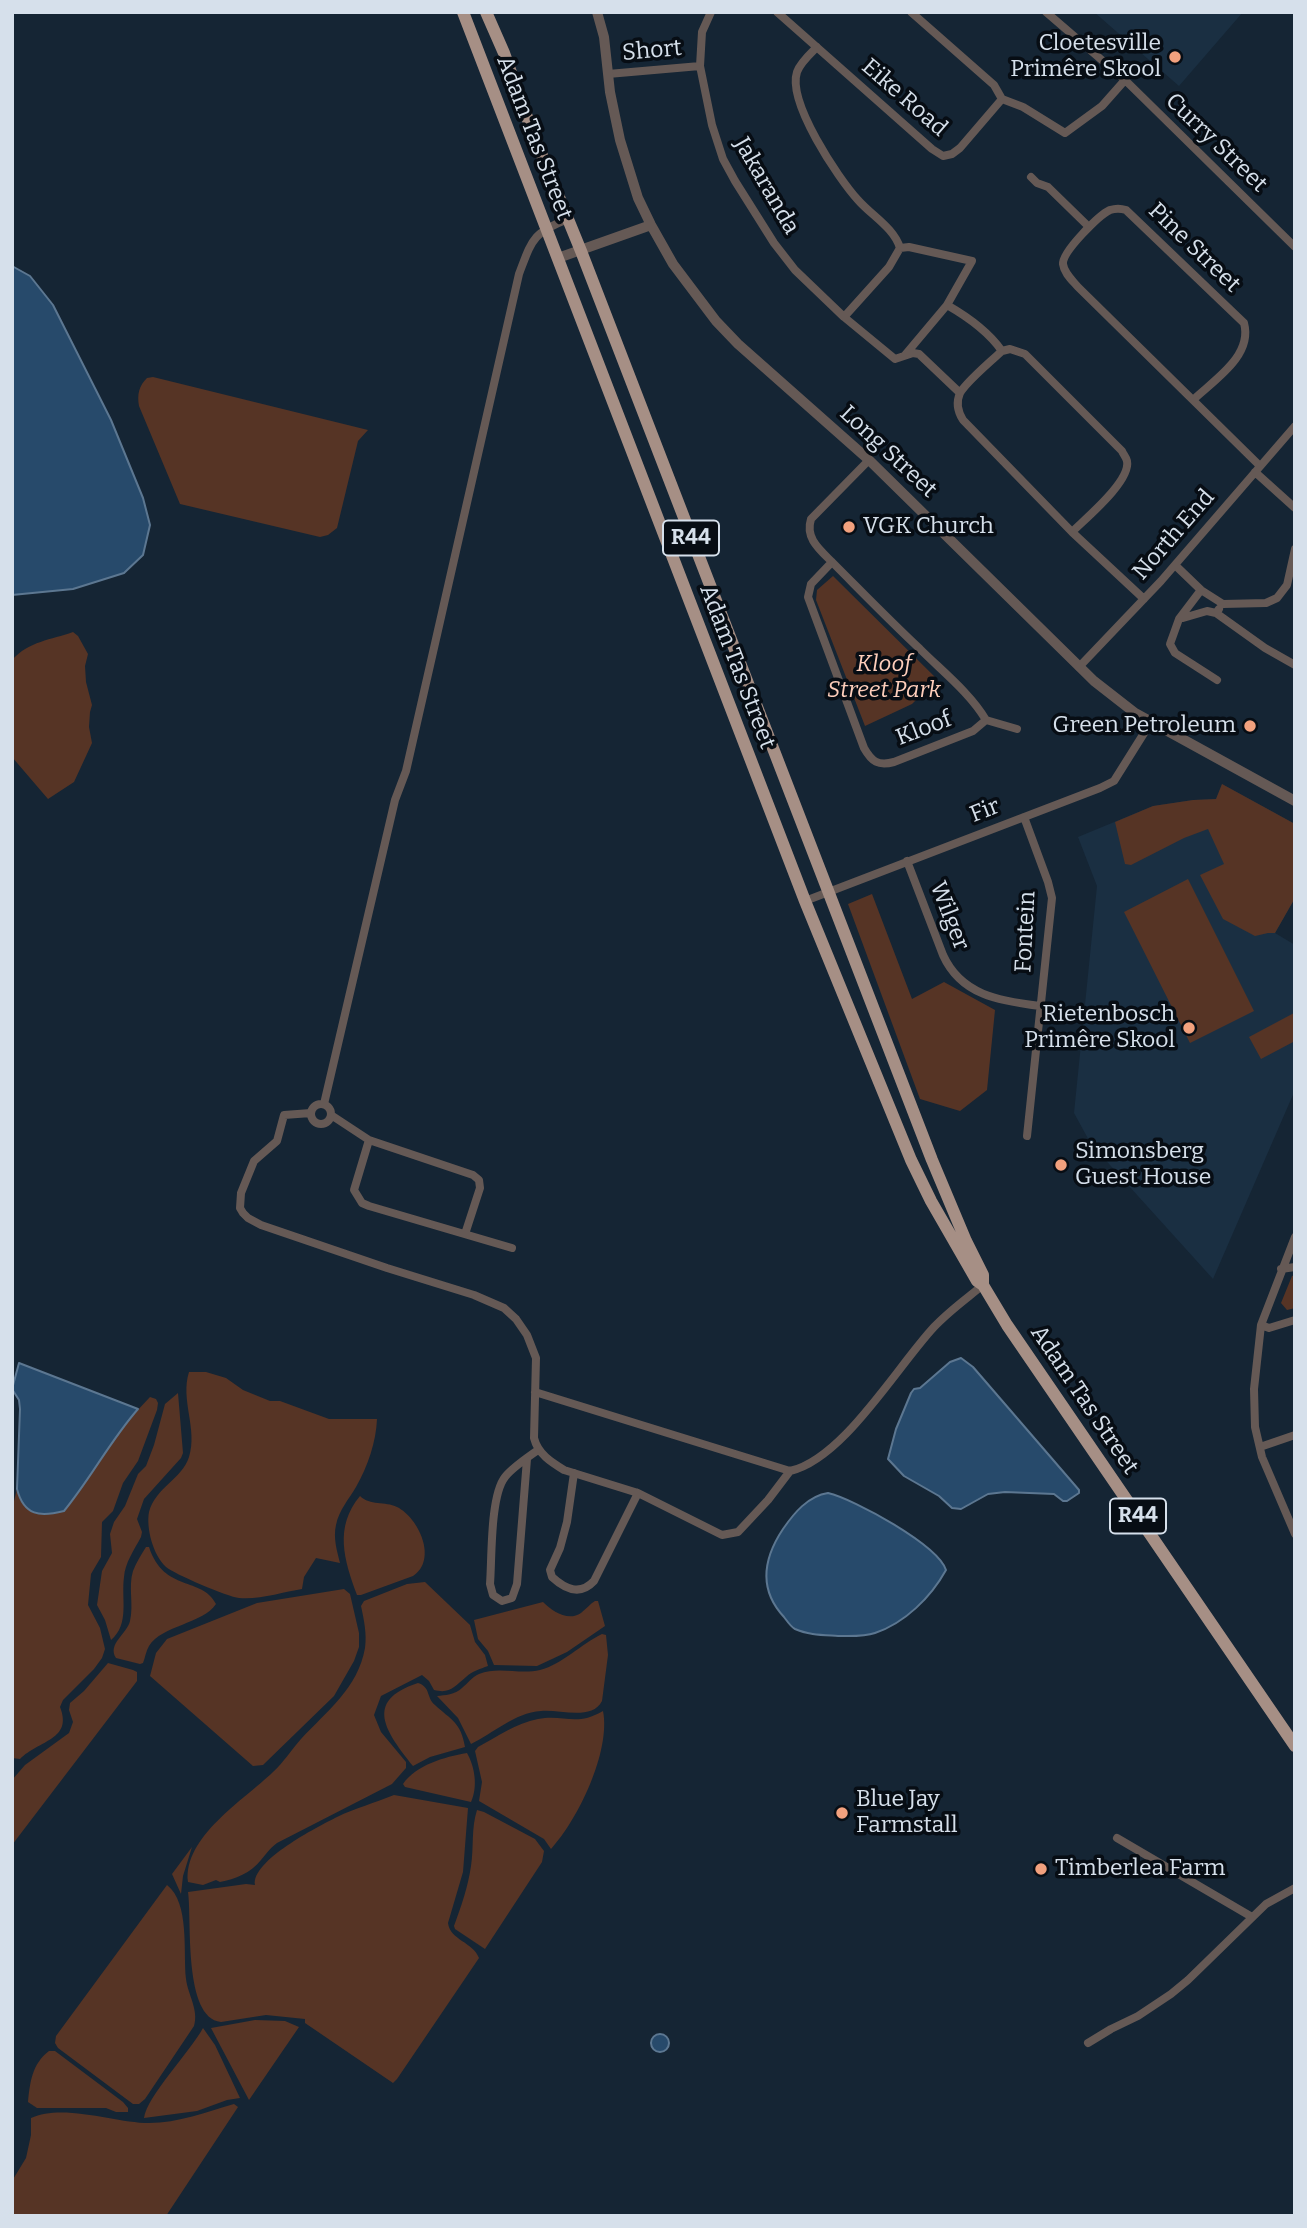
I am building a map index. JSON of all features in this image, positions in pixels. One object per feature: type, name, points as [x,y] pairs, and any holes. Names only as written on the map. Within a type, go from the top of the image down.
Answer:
[{"type":"main road","name":"Adam Tas Street","points":[[463,12],[805,901],[911,1160],[977,1281],[983,1285],[1007,1325],[1295,1746]]},
{"type":"main road","name":"Adam Tas Street","points":[[486,12],[941,1183],[983,1275],[983,1285]]},
{"type":"street","name":"Long Street","points":[[597,12],[604,37],[612,107],[635,189],[673,264],[716,321],[738,344],[869,460],[1079,667],[1112,696],[1151,722],[1295,801]]},
{"type":"street","name":"Jakaranda","points":[[711,12],[702,32],[700,66],[712,125],[723,159],[735,181],[774,243],[795,270],[888,354],[895,359],[905,356]]},
{"type":"street","name":"Eike Road","points":[[777,12],[943,156],[960,148],[1002,99]]},
{"type":"street","points":[[911,12],[994,85],[1002,99],[1023,107],[1065,133],[1102,106],[1125,80]]},
{"type":"street","name":"Curry Street","points":[[1046,12],[1125,80],[1295,247]]},
{"type":"street","points":[[817,47],[796,74],[805,118],[833,166],[856,198],[897,237],[900,248],[889,267],[844,317]]},
{"type":"street","name":"Short","points":[[608,74],[700,66]]},
{"type":"street","points":[[1031,177],[1037,183],[1048,187],[1089,227]]},
{"type":"street","name":"Pine Street","points":[[1193,400],[1240,354],[1246,336],[1244,323],[1126,210],[1111,209],[1089,227],[1064,257],[1063,265],[1067,275],[1193,400],[1295,508]]},
{"type":"street","points":[[324,1104],[394,800],[406,771],[519,274],[529,247],[546,228],[568,219]]},
{"type":"street","points":[[558,258],[651,225]]},
{"type":"street","points":[[900,248],[909,247],[972,261],[947,304],[905,356]]},
{"type":"street","points":[[947,304],[970,318],[1002,351]]},
{"type":"street","points":[[1072,532],[1119,484],[1127,461],[1122,451],[1025,354],[1010,349],[1002,351],[960,393],[957,405],[963,420],[1072,532],[1144,599]]},
{"type":"street","points":[[905,356],[919,354],[960,393]]},
{"type":"street","name":"North End","points":[[1079,667],[1175,565],[1295,426]]},
{"type":"street","name":"Kloof","points":[[832,562],[811,584],[807,597],[869,758],[881,764],[894,762],[973,731],[986,720],[979,708],[822,552],[809,535],[811,519],[869,460]]},
{"type":"street","points":[[1175,565],[1201,590],[1223,604],[1266,603],[1277,598],[1287,585],[1295,549]]},
{"type":"street","points":[[1201,590],[1179,619],[1171,638],[1171,648],[1217,680]]},
{"type":"street","points":[[1216,613],[1223,604]]},
{"type":"street","points":[[1179,619],[1207,611],[1216,613],[1265,648],[1295,665]]},
{"type":"street","points":[[986,720],[1017,729]]},
{"type":"street","name":"Fir","points":[[805,901],[1114,781],[1151,722]]},
{"type":"street","name":"Fontein","points":[[1024,817],[1052,898],[1027,1136]]},
{"type":"street","name":"Wilger","points":[[907,861],[943,955],[956,977],[985,995],[1008,1002],[1040,1006]]},
{"type":"street","points":[[465,1234],[480,1188],[479,1180],[473,1175],[369,1140],[331,1115],[324,1104],[317,1105],[311,1113],[284,1115],[278,1141],[254,1161],[246,1176],[239,1201],[243,1213],[261,1225],[474,1295],[504,1308],[527,1335],[536,1358],[534,1438],[538,1450],[564,1471],[638,1493],[722,1535],[738,1532],[790,1471],[810,1463],[834,1447],[934,1327],[954,1307],[983,1285]]},
{"type":"street","points":[[311,1113],[313,1120],[319,1124],[326,1122],[331,1115]]},
{"type":"street","points":[[369,1140],[354,1190],[362,1203],[512,1248]]},
{"type":"street","points":[[1295,1237],[1261,1325],[1254,1389],[1255,1427],[1260,1447],[1295,1534]]},
{"type":"street","points":[[1281,1269],[1295,1267]]},
{"type":"street","points":[[1261,1325],[1269,1328],[1295,1320]]},
{"type":"street","points":[[535,1392],[790,1471]]},
{"type":"street","points":[[1260,1447],[1295,1435]]},
{"type":"street","points":[[527,1459],[517,1584],[512,1598],[502,1601],[493,1595],[490,1584],[495,1498],[506,1476],[538,1450]]},
{"type":"street","points":[[574,1473],[564,1535],[550,1570],[552,1577],[570,1589],[584,1589],[594,1581],[638,1493]]},
{"type":"street","points":[[1117,1839],[1252,1917]]},
{"type":"street","points":[[1088,2043],[1138,2016],[1171,1994],[1266,1904],[1295,1888]]},
{"type":"shaded area","name":"Cloetesville Primêre Skool","points":[[1094,12],[1243,12],[1179,86]]},
{"type":"shaded area","points":[[12,266],[30,276],[53,305],[111,420],[143,498],[150,525],[143,555],[124,573],[73,589],[12,595]]},
{"type":"shaded area","name":"Rietenbosch Primêre Skool","points":[[1222,784],[1295,824],[1295,898],[1275,933],[1295,945],[1295,1090],[1213,1279],[1091,1144],[1074,1113],[1097,886],[1078,837],[1153,806],[1216,799]]},
{"type":"shaded area","points":[[961,1358],[973,1367],[1079,1493],[1067,1501],[1054,1494],[988,1494],[961,1509],[952,1508],[939,1496],[904,1476],[888,1459],[896,1429],[911,1393],[950,1362]]},
{"type":"shaded area","points":[[19,1363],[138,1409],[64,1511],[48,1514],[34,1512],[24,1505],[17,1489],[20,1409],[19,1400],[12,1389]]},
{"type":"shaded area","points":[[828,1493],[894,1524],[928,1548],[946,1570],[933,1590],[916,1608],[886,1629],[862,1636],[800,1631],[789,1624],[770,1596],[766,1574],[776,1540],[802,1506]]},
{"type":"shaded area","points":[[660,2034],[668,2039],[669,2043],[664,2051],[660,2052],[652,2047],[651,2043],[656,2035]]},
{"type":"green space","points":[[153,377],[368,430],[358,441],[337,528],[320,537],[180,504],[139,406],[140,387],[147,378]]},
{"type":"green space","name":"Kloof Street Park","points":[[833,576],[937,679],[912,704],[865,726],[816,600],[817,590]]},
{"type":"green space","points":[[73,632],[88,654],[85,666],[92,705],[89,727],[92,743],[74,782],[48,799],[12,757],[12,660],[33,645]]},
{"type":"green space","points":[[1222,784],[1295,824],[1295,898],[1275,933],[1255,936],[1223,919],[1200,875],[1224,864],[1208,829],[1131,865],[1125,864],[1115,822],[1153,806],[1216,799]]},
{"type":"green space","points":[[1188,879],[1254,1011],[1190,1043],[1124,912]]},
{"type":"green space","points":[[872,894],[912,999],[944,982],[995,1010],[987,1090],[960,1111],[920,1099],[848,904]]},
{"type":"green space","points":[[1294,1013],[1295,1041],[1261,1059],[1249,1037]]},
{"type":"green space","points":[[1295,1275],[1295,1308],[1287,1310],[1281,1303],[1292,1276]]},
{"type":"green space","points":[[189,1372],[206,1372],[226,1378],[243,1390],[270,1401],[280,1401],[329,1419],[377,1419],[368,1462],[337,1520],[335,1540],[340,1563],[316,1558],[304,1577],[302,1589],[255,1598],[233,1597],[171,1570],[157,1556],[150,1533],[149,1512],[157,1496],[181,1472],[189,1457],[192,1436],[186,1393]]},
{"type":"green space","points":[[178,1393],[183,1453],[144,1499],[137,1519],[141,1537],[125,1572],[123,1619],[117,1634],[111,1640],[97,1605],[102,1571],[112,1553],[110,1534],[138,1474],[146,1466],[165,1404]]},
{"type":"green space","points":[[150,1397],[156,1399],[157,1410],[138,1461],[123,1483],[113,1511],[102,1522],[101,1557],[91,1574],[88,1605],[100,1628],[105,1649],[102,1658],[63,1700],[60,1707],[62,1726],[58,1733],[20,1759],[12,1758],[12,1509],[17,1489],[23,1504],[36,1513],[92,1473],[120,1429]]},
{"type":"green space","points":[[360,1496],[368,1501],[392,1505],[405,1512],[418,1529],[425,1550],[420,1569],[413,1576],[357,1595],[345,1556],[344,1532],[352,1508]]},
{"type":"green space","points":[[146,1547],[149,1547],[164,1571],[210,1595],[216,1604],[202,1616],[155,1639],[140,1664],[116,1658],[114,1648],[130,1621],[133,1571]]},
{"type":"green space","points":[[425,1582],[470,1625],[475,1642],[485,1655],[488,1666],[471,1673],[448,1690],[434,1690],[422,1675],[381,1696],[374,1715],[381,1732],[406,1762],[406,1768],[392,1784],[277,1843],[257,1865],[242,1875],[203,1885],[188,1882],[189,1866],[205,1835],[232,1807],[277,1768],[349,1687],[365,1648],[361,1606],[364,1601],[407,1584]]},
{"type":"green space","points":[[344,1589],[350,1594],[359,1633],[359,1647],[354,1661],[334,1696],[263,1765],[253,1766],[150,1676],[156,1653],[167,1639],[257,1603]]},
{"type":"green space","points":[[598,1601],[605,1626],[567,1652],[537,1666],[494,1665],[488,1651],[478,1639],[474,1620],[543,1602],[556,1612],[571,1616],[581,1613]]},
{"type":"green space","points":[[602,1634],[606,1635],[608,1655],[602,1701],[591,1711],[541,1711],[522,1715],[471,1744],[458,1718],[437,1696],[456,1692],[479,1674],[532,1671],[548,1667]]},
{"type":"green space","points":[[108,1663],[137,1672],[137,1681],[12,1845],[12,1780],[25,1765],[69,1733],[73,1722],[70,1703]]},
{"type":"green space","points":[[418,1683],[425,1687],[432,1702],[458,1727],[465,1747],[430,1757],[413,1766],[388,1730],[385,1708],[390,1699],[401,1690]]},
{"type":"green space","points":[[603,1711],[602,1745],[590,1784],[572,1821],[551,1849],[544,1839],[479,1801],[482,1782],[475,1751],[478,1747],[530,1721],[585,1718]]},
{"type":"green space","points":[[467,1753],[475,1777],[471,1802],[405,1787],[403,1784],[423,1767]]},
{"type":"green space","points":[[394,1795],[468,1808],[463,1872],[448,1923],[453,1933],[472,1948],[479,1958],[397,2079],[393,2083],[305,2023],[305,2019],[266,2015],[221,2022],[209,2016],[200,2004],[195,1986],[188,1892],[255,1885],[263,1866],[287,1846],[337,1817]]},
{"type":"green space","points":[[477,1810],[535,1839],[544,1851],[542,1862],[485,1949],[454,1926],[470,1874]]},
{"type":"green space","points":[[192,1847],[183,1876],[181,1894],[172,1874]]},
{"type":"green space","points":[[167,1885],[179,1903],[182,1916],[186,1979],[195,2020],[194,2026],[145,2099],[139,2104],[133,2104],[58,2048],[55,2043],[56,2036]]},
{"type":"green space","points":[[255,2020],[285,2021],[299,2027],[249,2100],[211,2028]]},
{"type":"green space","points":[[203,2028],[215,2045],[240,2098],[197,2111],[144,2118],[153,2098]]},
{"type":"green space","points":[[49,2051],[55,2051],[123,2102],[128,2112],[116,2112],[106,2108],[37,2108],[28,2102],[35,2068]]},
{"type":"green space","points":[[234,2104],[238,2107],[166,2216],[12,2216],[12,2181],[26,2158],[31,2135],[31,2118],[58,2112],[160,2123]]},
{"type":"place","name":"Cloetesville Primêre Skool","points":[[1175,57]]},
{"type":"place","name":"VGK Church","points":[[849,527]]},
{"type":"place","name":"Green Petroleum","points":[[1250,726]]},
{"type":"place","name":"Rietenbosch Primêre Skool","points":[[1189,1028]]},
{"type":"place","name":"Simonsberg Guest House","points":[[1061,1165]]},
{"type":"place","name":"Blue Jay Farmstall","points":[[842,1813]]},
{"type":"place","name":"Timberlea Farm","points":[[1041,1869]]}]
